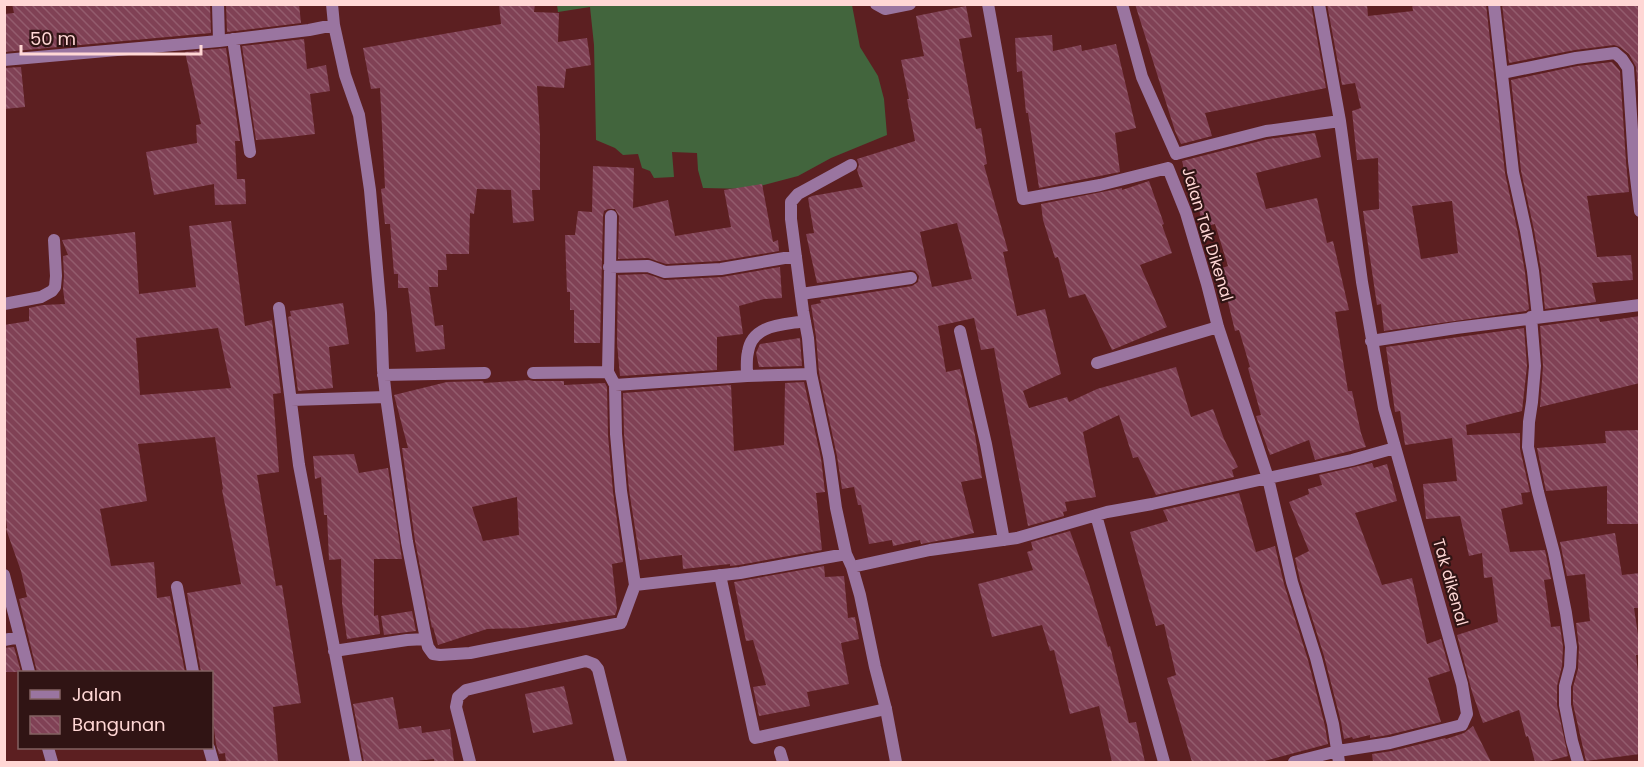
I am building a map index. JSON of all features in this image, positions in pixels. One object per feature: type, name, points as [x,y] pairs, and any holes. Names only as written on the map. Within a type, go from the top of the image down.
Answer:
[{"type":"street","points":[[218,4],[219,41]]},
{"type":"street","points":[[332,4],[334,25],[345,75],[359,115],[370,190],[386,397],[407,542],[426,639],[433,654],[470,652],[621,623],[635,585],[621,491],[615,385],[608,372],[611,216]]},
{"type":"street","points":[[876,4],[885,9],[910,4]]},
{"type":"street","points":[[988,4],[1023,199],[1100,185],[1168,168]]},
{"type":"street","name":"Jalan Tak Dikenal","points":[[1122,4],[1142,77],[1176,154],[1168,168],[1186,213],[1218,327],[1268,477],[1292,582],[1316,658],[1339,757]]},
{"type":"street","points":[[852,567],[930,550],[1017,538],[1096,515],[1205,493],[1395,448],[1384,408],[1371,341],[1340,121],[1319,4]]},
{"type":"street","points":[[1494,4],[1513,172],[1533,271],[1535,366],[1528,422],[1528,447],[1566,613],[1571,647],[1570,667],[1565,686],[1565,705],[1578,762]]},
{"type":"street","points":[[4,60],[219,41],[334,25]]},
{"type":"street","points":[[233,39],[250,152]]},
{"type":"street","points":[[1502,73],[1576,58],[1615,53],[1622,59],[1628,68],[1633,150],[1640,211]]},
{"type":"street","points":[[1176,154],[1266,130],[1340,121]]},
{"type":"street","points":[[852,165],[798,194],[791,202],[791,219],[811,374],[829,457],[836,508],[846,554],[860,596],[896,762]]},
{"type":"street","points":[[4,304],[41,297],[52,291],[56,276],[54,240]]},
{"type":"street","points":[[609,267],[648,266],[665,272],[720,269],[796,256]]},
{"type":"street","points":[[801,294],[911,278]]},
{"type":"street","points":[[1371,341],[1534,317],[1640,305]]},
{"type":"street","points":[[279,308],[299,465],[356,762]]},
{"type":"street","points":[[747,376],[747,352],[757,333],[766,328],[805,321]]},
{"type":"street","points":[[1097,363],[1218,327]]},
{"type":"street","points":[[960,331],[986,444],[1004,540]]},
{"type":"street","points":[[533,373],[608,372]]},
{"type":"street","points":[[383,375],[485,373]]},
{"type":"street","points":[[615,385],[811,374]]},
{"type":"street","points":[[291,400],[386,397]]},
{"type":"street","name":"Tak dikenal","points":[[1339,757],[1462,725],[1467,714],[1462,684],[1395,448]]},
{"type":"street","points":[[1096,515],[1164,762]]},
{"type":"street","points":[[635,585],[740,573],[846,554]]},
{"type":"street","points":[[4,575],[29,671]]},
{"type":"street","points":[[720,575],[755,738],[886,709]]},
{"type":"street","points":[[177,587],[193,671]]},
{"type":"street","points":[[4,640],[20,637]]},
{"type":"street","points":[[334,651],[426,639]]},
{"type":"street","points":[[470,762],[456,707],[458,697],[466,690],[586,661],[594,664],[598,669],[621,762]]},
{"type":"street","points":[[1293,762],[1339,757]]},
{"type":"green space","points":[[557,5],[852,5],[860,47],[878,76],[884,99],[887,135],[831,158],[798,176],[749,189],[703,188],[698,170],[697,153],[672,152],[674,177],[654,178],[650,171],[642,168],[638,154],[623,155],[615,148],[596,140],[594,45],[590,7],[558,12]]},
{"type":"building","points":[[12,4],[210,4],[211,33],[4,52],[4,14],[14,13]]},
{"type":"building","points":[[226,4],[299,4],[301,23],[227,32]]},
{"type":"building","points":[[499,4],[535,4],[534,12],[559,13],[558,42],[587,38],[591,65],[566,69],[564,88],[537,86],[540,190],[532,190],[534,221],[513,223],[511,190],[477,189],[474,214],[470,213],[469,254],[446,254],[447,270],[438,270],[438,287],[429,287],[435,326],[443,325],[445,349],[416,352],[408,288],[398,288],[398,274],[394,274],[390,224],[385,224],[381,189],[385,188],[380,88],[371,89],[363,48],[501,24]]},
{"type":"building","points":[[1135,4],[1311,4],[1326,88],[1205,113],[1212,136],[1181,144]]},
{"type":"building","points":[[1327,4],[1367,4],[1368,16],[1413,11],[1412,4],[1486,4],[1505,173],[1525,272],[1529,309],[1384,331],[1381,304],[1377,305],[1363,211],[1379,209],[1378,158],[1357,160],[1352,111],[1361,108],[1355,83],[1342,85]],"holes":[[[1452,201],[1458,253],[1421,259],[1412,206]]]},
{"type":"building","points":[[1502,4],[1640,4],[1640,118],[1636,67],[1629,54],[1614,45],[1509,63]]},
{"type":"building","points":[[966,6],[972,37],[959,39],[976,129],[981,128],[987,164],[984,165],[1008,251],[1003,252],[1017,316],[1045,309],[1061,374],[1023,391],[1029,408],[1067,397],[1069,402],[1097,389],[1176,367],[1191,417],[1213,409],[1238,467],[1232,470],[1234,477],[1156,495],[1138,457],[1133,458],[1119,415],[1083,432],[1096,497],[1065,502],[1067,511],[1063,512],[1064,516],[1028,526],[994,348],[981,350],[974,318],[938,326],[946,372],[960,369],[975,435],[982,478],[961,482],[974,533],[921,544],[920,540],[893,546],[892,540],[869,544],[861,505],[858,505],[854,487],[842,489],[819,373],[811,305],[821,303],[820,300],[912,286],[918,282],[919,276],[915,271],[910,270],[817,283],[806,234],[814,233],[808,198],[863,187],[857,170],[859,165],[857,159],[915,141],[901,60],[924,56],[916,16]],"holes":[[[957,223],[972,279],[932,287],[920,232]]]},
{"type":"building","points":[[1052,35],[1053,51],[1081,45],[1082,51],[1116,44],[1136,128],[1115,133],[1120,172],[1039,188],[1028,113],[1026,113],[1022,71],[1017,72],[1015,38]]},
{"type":"building","points":[[304,39],[307,69],[326,65],[330,91],[310,94],[315,134],[256,140],[242,46]]},
{"type":"building","points":[[226,48],[240,141],[235,141],[237,179],[245,179],[246,204],[215,205],[214,184],[154,195],[146,152],[197,143],[196,125],[201,124],[185,52]]},
{"type":"building","points":[[1612,62],[1620,71],[1629,192],[1587,196],[1597,257],[1631,255],[1633,280],[1592,283],[1596,302],[1545,309],[1541,270],[1521,171],[1511,80],[1577,66]]},
{"type":"building","points":[[21,67],[25,107],[4,109],[4,68]]},
{"type":"building","points":[[1315,133],[1321,157],[1256,173],[1266,209],[1317,198],[1327,243],[1333,241],[1349,310],[1335,312],[1348,391],[1352,391],[1366,447],[1315,460],[1309,440],[1270,455],[1256,416],[1261,415],[1248,368],[1250,367],[1239,330],[1235,331],[1226,294],[1228,294],[1222,268],[1228,266],[1215,224],[1204,227],[1194,194],[1191,195],[1182,161],[1268,139]]},
{"type":"building","points":[[593,166],[634,168],[633,208],[668,200],[675,236],[731,227],[724,190],[762,184],[773,242],[778,240],[779,251],[720,261],[666,264],[648,258],[618,259],[619,216],[615,209],[608,209],[604,211],[603,216],[600,343],[574,343],[574,310],[570,310],[570,292],[567,292],[565,235],[575,235],[578,211],[592,212]]},
{"type":"building","points":[[1149,181],[1172,253],[1140,265],[1167,327],[1112,350],[1085,294],[1069,298],[1058,257],[1055,258],[1043,220],[1041,204],[1122,188],[1122,190]]},
{"type":"building","points":[[231,221],[245,326],[272,320],[281,393],[273,394],[279,472],[257,475],[276,586],[282,585],[301,703],[273,707],[278,761],[226,762],[225,753],[219,754],[213,721],[213,671],[201,671],[187,593],[241,584],[222,490],[215,437],[138,444],[147,501],[100,509],[111,566],[154,562],[157,598],[170,596],[185,671],[37,671],[19,599],[27,597],[21,571],[6,529],[4,325],[29,321],[29,308],[65,304],[63,256],[68,255],[62,240],[135,232],[139,294],[196,287],[189,226]],"holes":[[[218,328],[231,388],[140,395],[136,338]]]},
{"type":"building","points":[[780,267],[782,298],[764,299],[739,306],[743,334],[717,337],[717,370],[620,376],[617,343],[618,275],[647,274],[665,280],[722,277]]},
{"type":"building","points":[[343,303],[349,344],[329,347],[333,388],[298,391],[288,317],[291,316],[290,311]]},
{"type":"building","points":[[1640,316],[1640,383],[1540,407],[1543,366],[1540,326],[1599,318],[1600,322]]},
{"type":"building","points":[[1524,328],[1527,366],[1522,411],[1466,425],[1467,435],[1520,433],[1520,449],[1530,492],[1521,493],[1523,504],[1501,509],[1510,552],[1545,550],[1551,579],[1544,580],[1551,627],[1560,626],[1563,647],[1562,666],[1557,686],[1557,705],[1568,756],[1545,762],[1535,762],[1519,710],[1483,723],[1457,635],[1498,622],[1492,577],[1484,578],[1482,553],[1469,556],[1460,516],[1426,519],[1423,484],[1457,481],[1452,438],[1405,445],[1400,411],[1395,412],[1386,347]]},
{"type":"building","points":[[800,338],[802,366],[759,367],[756,353],[760,344]]},
{"type":"building","points":[[529,380],[564,381],[564,385],[605,383],[613,492],[623,562],[612,564],[617,609],[615,615],[523,628],[487,629],[438,645],[432,628],[415,541],[402,448],[408,448],[394,395],[447,382],[483,381],[484,383]],"holes":[[[517,497],[519,535],[483,541],[472,507]]]},
{"type":"building","points":[[804,382],[821,458],[825,492],[816,493],[822,550],[739,565],[683,569],[682,555],[640,560],[629,490],[623,393],[731,385],[734,451],[784,445],[785,383]]},
{"type":"building","points":[[1640,430],[1640,524],[1607,524],[1607,486],[1546,491],[1537,448],[1606,443],[1605,431]]},
{"type":"building","points":[[354,454],[359,473],[388,468],[402,559],[374,559],[374,616],[378,615],[380,634],[347,639],[342,603],[341,559],[329,560],[327,515],[324,515],[321,477],[315,479],[313,456]]},
{"type":"building","points":[[1372,463],[1374,468],[1387,464],[1397,501],[1355,513],[1382,585],[1412,578],[1427,644],[1441,639],[1450,671],[1428,678],[1441,722],[1388,735],[1344,739],[1324,656],[1295,558],[1309,551],[1289,502],[1309,494],[1308,489],[1322,485],[1319,475]]},
{"type":"building","points":[[1239,493],[1256,552],[1275,546],[1284,584],[1308,660],[1328,744],[1261,762],[1192,762],[1167,678],[1176,675],[1164,624],[1156,626],[1130,532],[1168,521],[1163,510]]},
{"type":"building","points":[[1070,531],[1108,647],[1110,646],[1129,723],[1136,722],[1145,762],[1112,762],[1099,706],[1070,714],[1054,650],[1050,651],[1042,625],[992,637],[978,584],[1033,570],[1027,552],[1033,550],[1031,542]]},
{"type":"building","points":[[1615,533],[1622,575],[1640,573],[1640,608],[1634,608],[1640,648],[1640,655],[1636,655],[1640,689],[1640,754],[1586,761],[1573,704],[1579,647],[1576,623],[1590,621],[1585,574],[1567,576],[1560,542]]},
{"type":"building","points":[[824,566],[825,577],[844,576],[848,618],[855,617],[859,639],[841,643],[849,684],[807,692],[810,706],[759,716],[753,687],[766,685],[753,640],[746,641],[734,582]]},
{"type":"building","points":[[412,611],[416,631],[384,635],[381,616]]},
{"type":"building","points":[[14,647],[21,671],[4,672],[4,648]]},
{"type":"building","points":[[564,686],[573,724],[533,733],[525,694]]},
{"type":"building","points":[[393,697],[399,729],[421,726],[422,733],[450,729],[454,762],[434,762],[434,759],[364,762],[353,704]]},
{"type":"building","points":[[1473,726],[1491,762],[1373,762],[1372,754],[1446,739],[1464,733]]}]
